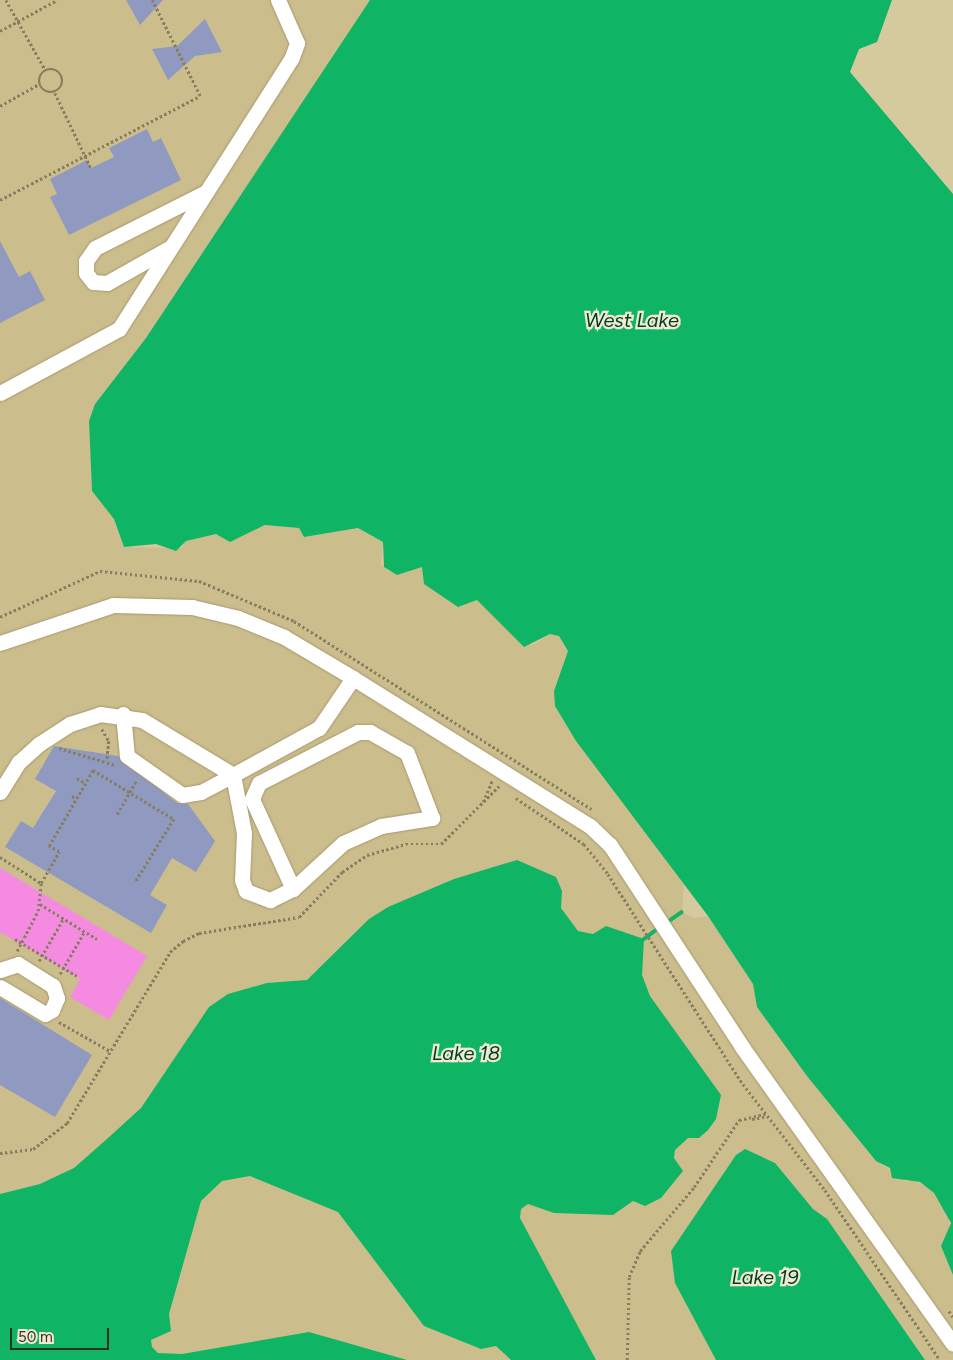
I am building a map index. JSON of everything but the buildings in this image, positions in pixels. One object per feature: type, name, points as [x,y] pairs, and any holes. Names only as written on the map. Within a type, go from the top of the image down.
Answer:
[{"type":"street","points":[[0,393],[119,328],[292,57],[297,43],[278,0]]},
{"type":"street","points":[[171,248],[107,283],[93,282],[86,273],[86,261],[95,248],[206,192]]},
{"type":"street","points":[[0,643],[113,605],[192,608],[238,618],[284,637],[590,826],[610,845],[742,1047],[953,1344]]},
{"type":"street","points":[[123,714],[127,756],[182,795],[233,775],[319,728],[353,678]]},
{"type":"street","points":[[0,792],[19,762],[70,724],[100,714],[123,714],[142,720],[233,775],[244,832],[246,891],[270,900],[293,889],[343,843],[381,826],[432,818],[407,753],[370,732],[358,732],[259,783],[252,799],[293,889]]},
{"type":"street","points":[[0,987],[45,1014],[56,1003],[53,986],[18,964],[5,967]]},
{"type":"path","points":[[6,0],[46,71]]},
{"type":"path","points":[[0,32],[57,0]]},
{"type":"path","points":[[0,200],[200,96],[152,0]]},
{"type":"path","points":[[46,71],[53,70],[62,77],[55,93],[91,168]]},
{"type":"path","points":[[0,106],[39,84],[46,71]]},
{"type":"path","points":[[39,84],[43,91],[55,93]]},
{"type":"path","points":[[93,731],[105,731],[107,760]]},
{"type":"path","points":[[54,744],[65,741]]},
{"type":"path","points":[[48,746],[107,760],[123,769]]},
{"type":"path","points":[[5,967],[22,943],[40,904],[41,883],[59,852],[49,846],[92,770],[174,819],[135,884]]},
{"type":"path","points":[[130,774],[138,778]]},
{"type":"path","points":[[77,778],[85,783]]},
{"type":"path","points":[[483,802],[492,781]]},
{"type":"path","points":[[0,1153],[33,1148],[67,1123],[170,952],[183,941],[200,933],[299,917],[342,872],[367,855],[406,844],[441,844],[498,785],[506,791]]},
{"type":"path","points":[[117,814],[130,792]]},
{"type":"path","points":[[72,796],[76,798]]},
{"type":"path","points":[[514,797],[584,844],[766,1115],[824,1190],[940,1360]]},
{"type":"path","points":[[0,857],[41,883]]},
{"type":"path","points":[[40,904],[97,940]]},
{"type":"path","points":[[42,955],[63,919]]},
{"type":"path","points":[[64,968],[84,932]]},
{"type":"path","points":[[15,939],[77,976]]},
{"type":"path","points":[[45,1014],[110,1051]]},
{"type":"path","points":[[627,1360],[629,1277],[640,1251],[694,1187],[739,1120],[766,1115]]},
{"type":"shaded area","points":[[0,0],[370,0],[146,338],[95,404],[89,421],[92,491],[114,519],[124,547],[182,548],[185,541],[216,534],[230,542],[265,525],[299,528],[304,537],[358,528],[383,542],[381,564],[389,571],[422,567],[427,576],[468,604],[477,600],[485,605],[531,646],[550,634],[559,636],[568,651],[554,691],[566,724],[684,884],[682,912],[695,918],[708,916],[753,984],[757,1007],[881,1164],[907,1182],[912,1180],[930,1188],[949,1217],[950,1233],[941,1246],[953,1275],[953,1360],[0,1360]]},
{"type":"shaded area","points":[[0,868],[147,956],[109,1020],[70,997],[80,979],[0,932]]},
{"type":"water","name":"West Lake","points":[[370,0],[892,0],[877,42],[859,49],[850,72],[953,194],[953,1275],[941,1246],[951,1223],[934,1193],[920,1182],[892,1178],[890,1168],[876,1161],[807,1076],[757,1007],[753,984],[708,916],[576,741],[555,706],[554,691],[568,651],[559,636],[550,634],[524,647],[477,600],[458,607],[424,584],[422,567],[397,575],[384,567],[383,542],[358,528],[304,537],[299,528],[265,525],[230,542],[216,534],[186,541],[176,551],[156,544],[124,547],[114,519],[92,491],[89,421],[95,404],[146,338]]},
{"type":"water","name":"Lake 18","points":[[517,860],[556,877],[562,891],[561,908],[578,931],[593,934],[606,926],[644,939],[642,975],[650,996],[721,1095],[716,1119],[708,1130],[699,1138],[688,1138],[675,1150],[674,1158],[683,1171],[661,1198],[645,1206],[633,1201],[613,1215],[554,1213],[528,1204],[521,1209],[520,1218],[596,1360],[511,1360],[496,1346],[481,1349],[424,1326],[338,1212],[250,1176],[222,1181],[201,1201],[169,1314],[171,1331],[151,1340],[152,1347],[158,1353],[182,1354],[309,1332],[407,1360],[0,1360],[0,1194],[40,1184],[74,1168],[141,1108],[209,1007],[228,994],[267,983],[307,980],[369,919],[388,907],[454,879]]},
{"type":"water","name":"Lake 19","points":[[745,1149],[775,1163],[813,1209],[827,1219],[925,1360],[716,1360],[675,1283],[671,1251],[736,1155]]},
{"type":"waterway","points":[[666,923],[682,912]]},
{"type":"waterway","points":[[644,939],[660,927]]}]
